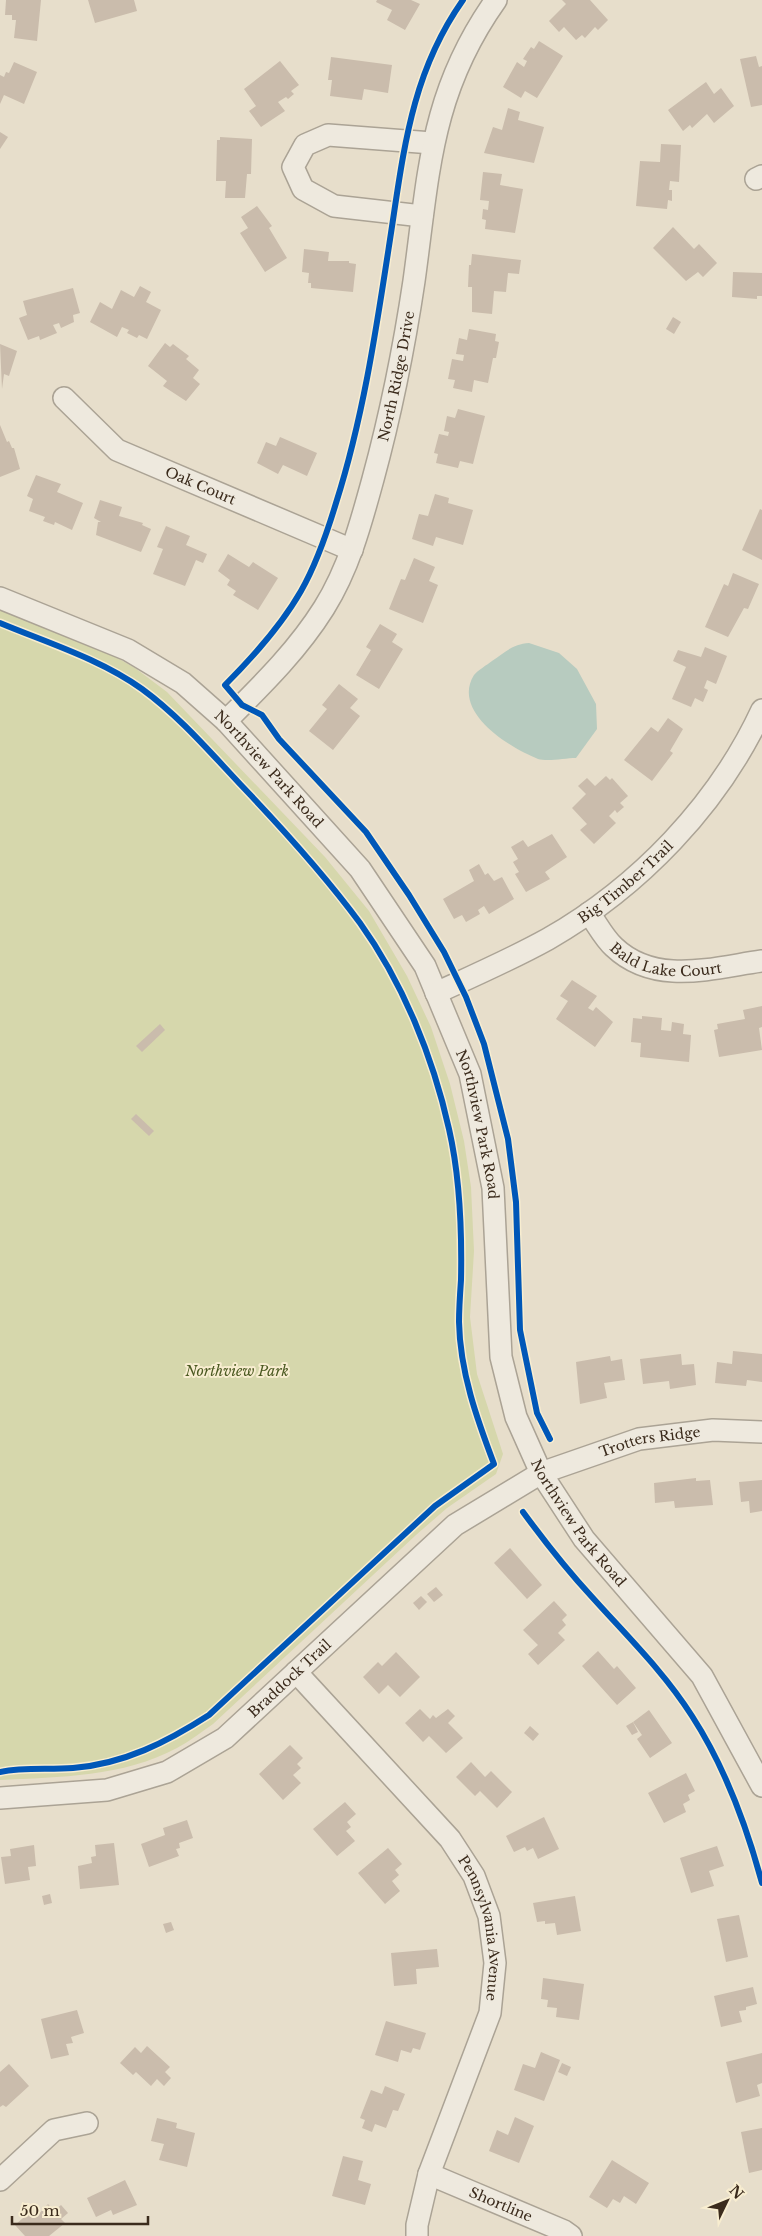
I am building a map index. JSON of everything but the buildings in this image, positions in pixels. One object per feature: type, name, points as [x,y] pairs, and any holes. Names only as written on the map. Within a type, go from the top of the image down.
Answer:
[{"type":"street","name":"North Ridge Drive","points":[[226,721],[297,647],[326,605],[352,550],[383,444],[400,365],[432,143],[438,118],[456,69],[496,0]]},
{"type":"street","points":[[422,216],[334,206],[303,189],[293,167],[305,145],[328,135],[432,143]]},
{"type":"street","name":"Oak Court","points":[[64,398],[117,450],[352,550]]},
{"type":"street","name":"Northview Park Road","points":[[0,598],[128,650],[183,683],[226,721],[360,869],[425,966],[470,1074],[493,1188],[501,1357],[516,1418],[541,1473],[584,1539],[702,1676],[762,1786]]},
{"type":"street","name":"Big Timber Trail","points":[[436,993],[528,950],[589,913],[647,865],[698,811],[741,749],[762,710]]},
{"type":"street","name":"Bald Lake Court","points":[[589,913],[612,946],[640,966],[651,969],[685,972],[762,961]]},
{"type":"street","name":"Trotters Ridge","points":[[541,1473],[639,1439],[713,1430],[762,1432]]},
{"type":"street","name":"Braddock Trail","points":[[0,1798],[106,1790],[167,1772],[225,1738],[455,1526],[541,1473]]},
{"type":"street","name":"Pennsylvania Avenue","points":[[296,1672],[450,1839],[474,1876],[489,1916],[495,1963],[490,2014],[429,2174],[416,2225],[417,2236]]},
{"type":"street","points":[[0,2180],[54,2130],[88,2123]]},
{"type":"street","name":"Shortline","points":[[429,2174],[564,2231],[571,2236]]},
{"type":"green space","name":"Northview Park","points":[[0,605],[100,648],[135,668],[167,692],[325,857],[369,911],[407,976],[431,1027],[450,1084],[464,1141],[471,1187],[474,1251],[470,1317],[477,1374],[503,1454],[496,1474],[447,1508],[213,1724],[177,1748],[135,1765],[91,1774],[0,1780]]},
{"type":"shaded area","points":[[529,643],[559,653],[577,669],[596,704],[597,729],[576,758],[542,760],[526,754],[487,727],[477,715],[470,702],[469,689],[476,673],[509,649]]},
{"type":"cycle path","points":[[463,0],[446,27],[432,55],[421,83],[413,112],[406,141],[375,335],[362,403],[333,514],[312,570],[285,617],[266,641],[225,685],[242,705],[262,715],[279,739],[366,832],[409,895],[444,952],[466,997],[484,1044],[508,1139],[516,1202],[520,1330],[537,1413],[550,1439]]},
{"type":"cycle path","points":[[0,623],[91,660],[126,678],[156,699],[181,722],[271,817],[317,869],[376,946],[415,1021],[434,1075],[449,1129],[456,1166],[461,1223],[460,1341],[470,1395],[494,1464],[435,1506],[209,1715],[193,1725],[161,1743],[110,1762],[73,1768],[0,1772]]},
{"type":"cycle path","points":[[523,1512],[574,1577],[657,1669],[692,1716],[715,1755],[733,1796],[742,1818],[762,1883]]}]
